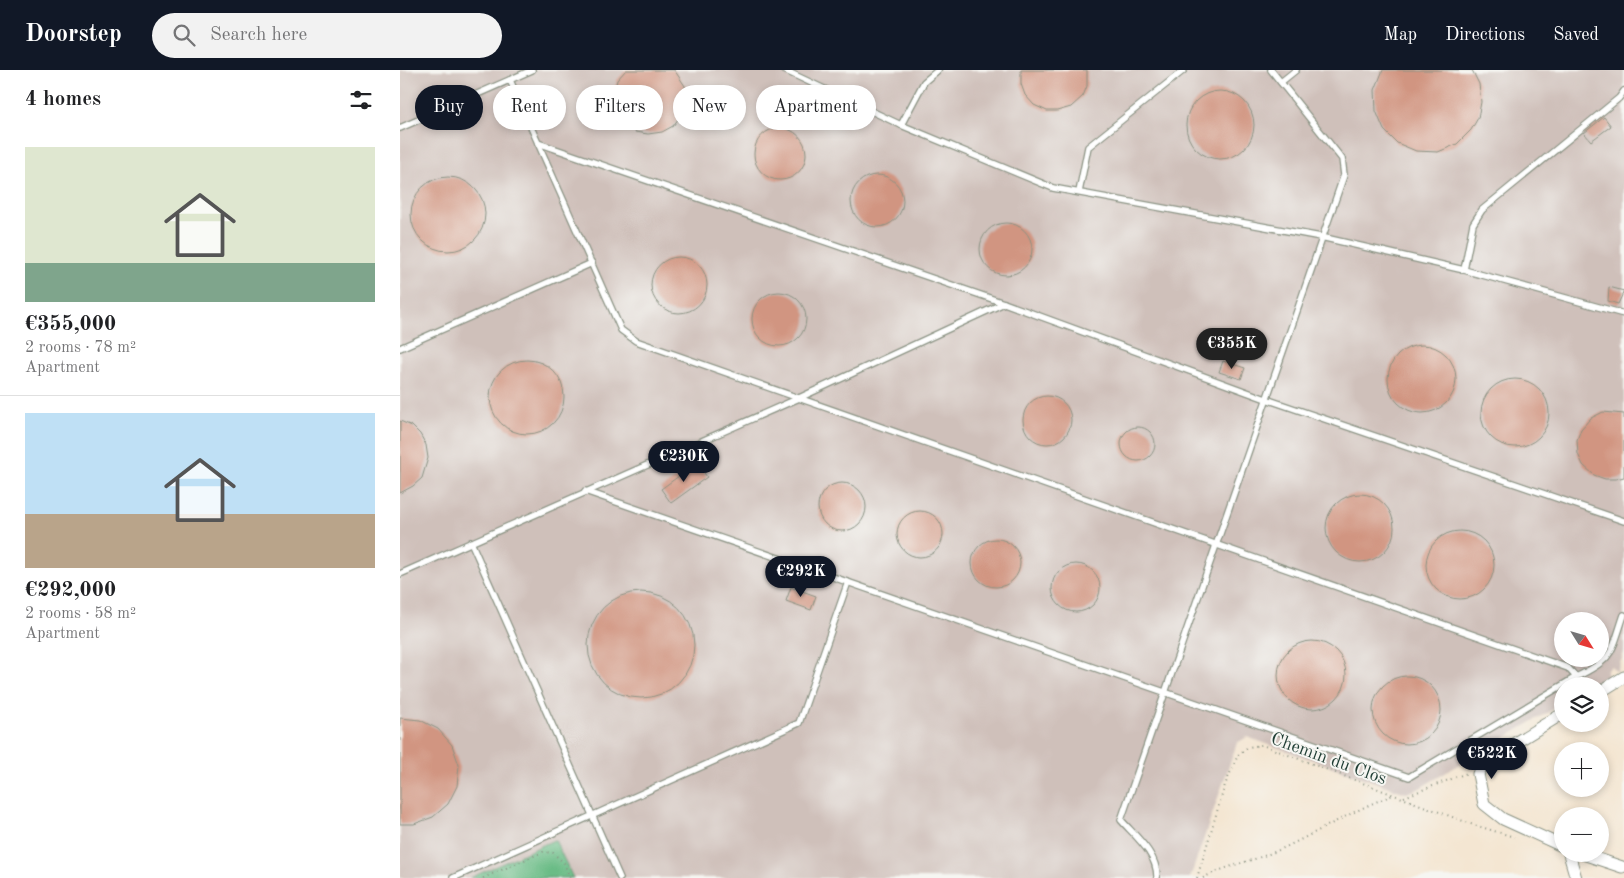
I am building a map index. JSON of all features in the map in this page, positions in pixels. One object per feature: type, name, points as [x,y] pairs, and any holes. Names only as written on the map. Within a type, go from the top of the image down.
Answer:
[{"type":"street","points":[[1609,686],[1624,677]]},
{"type":"street","points":[[1554,719],[1484,762],[1478,774],[1484,804],[1503,819],[1554,842]]},
{"type":"street","points":[[1571,862],[1576,878]]},
{"type":"street","points":[[1603,862],[1623,870]]},
{"type":"lane","points":[[400,128],[532,70]]},
{"type":"lane","points":[[784,70],[901,125],[1053,188],[1321,237],[1464,270],[1624,314]]},
{"type":"lane","points":[[901,125],[924,82],[938,70]]},
{"type":"lane","points":[[1079,192],[1088,146],[1184,70]]},
{"type":"lane","points":[[1157,878],[1158,868],[1148,850],[1121,820],[1344,175],[1342,159],[1271,70]]},
{"type":"lane","points":[[1281,82],[1296,70]]},
{"type":"lane","points":[[510,80],[621,330],[636,341],[1568,668],[1576,677],[1600,666],[1611,653],[1624,615]]},
{"type":"lane","points":[[1464,270],[1472,224],[1482,210],[1619,98],[1624,91]]},
{"type":"lane","points":[[538,143],[1004,303],[1266,399],[1624,521]]},
{"type":"lane","points":[[400,348],[592,263]]},
{"type":"lane","points":[[400,574],[797,399],[1004,303]]},
{"type":"lane","points":[[585,491],[1410,777],[1554,690]]},
{"type":"lane","points":[[471,542],[620,878]]},
{"type":"lane","points":[[453,878],[592,814],[799,724],[848,582]]},
{"type":"path","name":"Chemin du Clos","points":[[1197,878],[1225,785],[1238,755],[1248,747],[1262,745],[1471,824],[1520,837]]},
{"type":"path","points":[[1403,798],[1410,797],[1481,768]]},
{"type":"path","points":[[1203,878],[1216,871],[1248,863],[1373,802],[1393,795]]},
{"type":"path","points":[[483,878],[542,852],[553,853],[564,863],[570,878]]},
{"type":"shaded area","points":[[400,70],[1624,70],[1624,652],[1617,672],[1611,666],[1609,668],[1609,612],[1554,612],[1554,668],[1608,668],[1606,670],[1609,677],[1554,677],[1554,709],[1418,789],[1406,793],[1247,737],[1237,743],[1190,878],[573,878],[554,840],[470,878],[400,878]]},
{"type":"green space","points":[[554,840],[573,878],[470,878]]},
{"type":"building","points":[[626,70],[674,70],[684,85],[673,85],[673,126],[662,132],[648,134],[632,130],[663,130],[663,85],[616,85],[617,80]]},
{"type":"building","points":[[1021,70],[1087,70],[1087,86],[1083,96],[1071,107],[1057,111],[1047,111],[1034,105],[1025,95],[1021,84]]},
{"type":"building","points":[[1383,70],[1472,70],[1479,84],[1481,102],[1478,118],[1471,130],[1457,144],[1438,152],[1416,151],[1397,143],[1384,130],[1376,111],[1375,90]]},
{"type":"building","points":[[1220,91],[1233,94],[1244,101],[1251,112],[1254,125],[1251,138],[1244,149],[1233,156],[1220,159],[1207,156],[1196,149],[1189,138],[1186,125],[1189,112],[1196,101],[1207,94]]},
{"type":"building","points":[[1604,117],[1611,126],[1591,141],[1584,133]]},
{"type":"building","points":[[770,130],[790,130],[795,132],[802,139],[806,149],[806,159],[802,169],[795,176],[785,180],[775,180],[765,176],[758,169],[754,159],[754,149],[758,139]]},
{"type":"building","points":[[872,175],[882,175],[896,182],[903,196],[903,206],[896,220],[882,227],[872,227],[862,223],[855,216],[851,206],[851,196],[855,186],[862,179]]},
{"type":"building","points":[[448,177],[462,180],[474,188],[482,200],[485,214],[482,228],[474,240],[462,248],[448,251],[434,248],[422,240],[414,228],[411,214],[414,200],[422,188],[434,180]]},
{"type":"building","points":[[1001,223],[1011,223],[1025,230],[1032,244],[1032,254],[1025,268],[1011,275],[1001,275],[991,271],[984,264],[980,254],[980,244],[984,234],[991,227]]},
{"type":"building","points":[[679,257],[694,262],[702,270],[707,285],[702,300],[694,308],[679,313],[664,308],[656,300],[651,285],[656,270],[664,262]]},
{"type":"building","points":[[1609,287],[1624,291],[1618,304],[1608,301]]},
{"type":"building","points":[[774,292],[784,292],[794,296],[802,304],[806,319],[802,334],[794,342],[784,346],[774,346],[764,342],[756,334],[752,324],[752,314],[756,304],[764,296]]},
{"type":"building","points":[[1422,345],[1435,348],[1446,355],[1453,366],[1456,379],[1453,392],[1446,403],[1435,410],[1422,413],[1409,410],[1398,403],[1391,392],[1388,379],[1391,366],[1398,355],[1409,348]]},
{"type":"building","points":[[527,360],[541,363],[553,371],[561,383],[564,397],[561,411],[553,423],[541,431],[527,434],[513,431],[501,423],[493,411],[490,397],[493,383],[501,371],[513,363]]},
{"type":"building","points":[[1223,361],[1245,368],[1241,379],[1219,372]]},
{"type":"building","points":[[1515,379],[1528,382],[1539,389],[1546,400],[1549,413],[1546,426],[1539,437],[1528,444],[1515,447],[1502,444],[1491,437],[1484,426],[1481,413],[1484,400],[1491,389],[1502,382]]},
{"type":"building","points":[[1047,396],[1056,398],[1064,403],[1069,411],[1071,420],[1069,429],[1064,437],[1056,442],[1047,444],[1038,442],[1030,437],[1025,429],[1023,420],[1025,411],[1030,403],[1038,398]]},
{"type":"building","points":[[1603,412],[1624,414],[1624,477],[1605,479],[1594,475],[1583,465],[1578,454],[1577,440],[1581,429],[1591,418]]},
{"type":"building","points":[[400,421],[412,426],[420,434],[426,445],[428,458],[422,478],[413,486],[400,493]]},
{"type":"building","points":[[1138,427],[1150,432],[1155,444],[1150,456],[1138,461],[1126,456],[1121,444],[1126,432]]},
{"type":"building","points":[[697,463],[707,477],[671,503],[661,489]]},
{"type":"building","points":[[842,483],[851,485],[859,490],[864,498],[866,507],[864,516],[859,524],[851,529],[842,531],[833,529],[825,524],[820,516],[818,507],[820,498],[825,490],[833,485]]},
{"type":"building","points":[[1360,494],[1373,497],[1384,504],[1391,515],[1394,528],[1391,541],[1384,552],[1373,559],[1360,562],[1347,559],[1336,552],[1329,541],[1326,528],[1329,515],[1336,504],[1347,497]]},
{"type":"building","points":[[925,511],[937,517],[942,525],[942,543],[937,551],[929,556],[915,557],[903,551],[898,543],[897,529],[903,517],[911,512]]},
{"type":"building","points":[[1460,531],[1473,534],[1484,541],[1491,552],[1494,565],[1491,578],[1484,589],[1473,596],[1460,599],[1447,596],[1436,589],[1429,578],[1426,565],[1429,552],[1436,541],[1447,534]]},
{"type":"building","points":[[996,539],[1005,541],[1013,546],[1018,554],[1020,563],[1018,572],[1013,580],[1005,585],[996,587],[987,585],[979,580],[974,572],[972,563],[974,554],[979,546],[987,541]]},
{"type":"building","points":[[1076,564],[1085,566],[1093,571],[1098,579],[1100,588],[1098,597],[1093,605],[1085,610],[1076,612],[1067,610],[1059,605],[1054,597],[1052,588],[1054,579],[1059,571],[1067,566]]},
{"type":"building","points":[[791,587],[816,596],[811,610],[786,601]]},
{"type":"building","points":[[641,592],[661,596],[678,608],[690,625],[694,645],[690,665],[678,682],[661,694],[641,698],[621,694],[604,682],[592,665],[588,645],[592,625],[604,608],[621,596]]},
{"type":"building","points":[[1312,641],[1325,644],[1336,651],[1343,662],[1346,675],[1343,688],[1336,699],[1325,706],[1312,709],[1299,706],[1288,699],[1281,688],[1278,675],[1281,662],[1288,651],[1299,644]]},
{"type":"building","points":[[1407,676],[1420,679],[1431,686],[1438,697],[1441,710],[1438,723],[1431,734],[1420,741],[1407,744],[1394,741],[1383,734],[1376,723],[1373,710],[1376,697],[1383,686],[1394,679]]},
{"type":"building","points":[[400,718],[420,720],[438,729],[452,745],[459,765],[457,786],[448,804],[433,817],[414,824],[400,824]]}]
